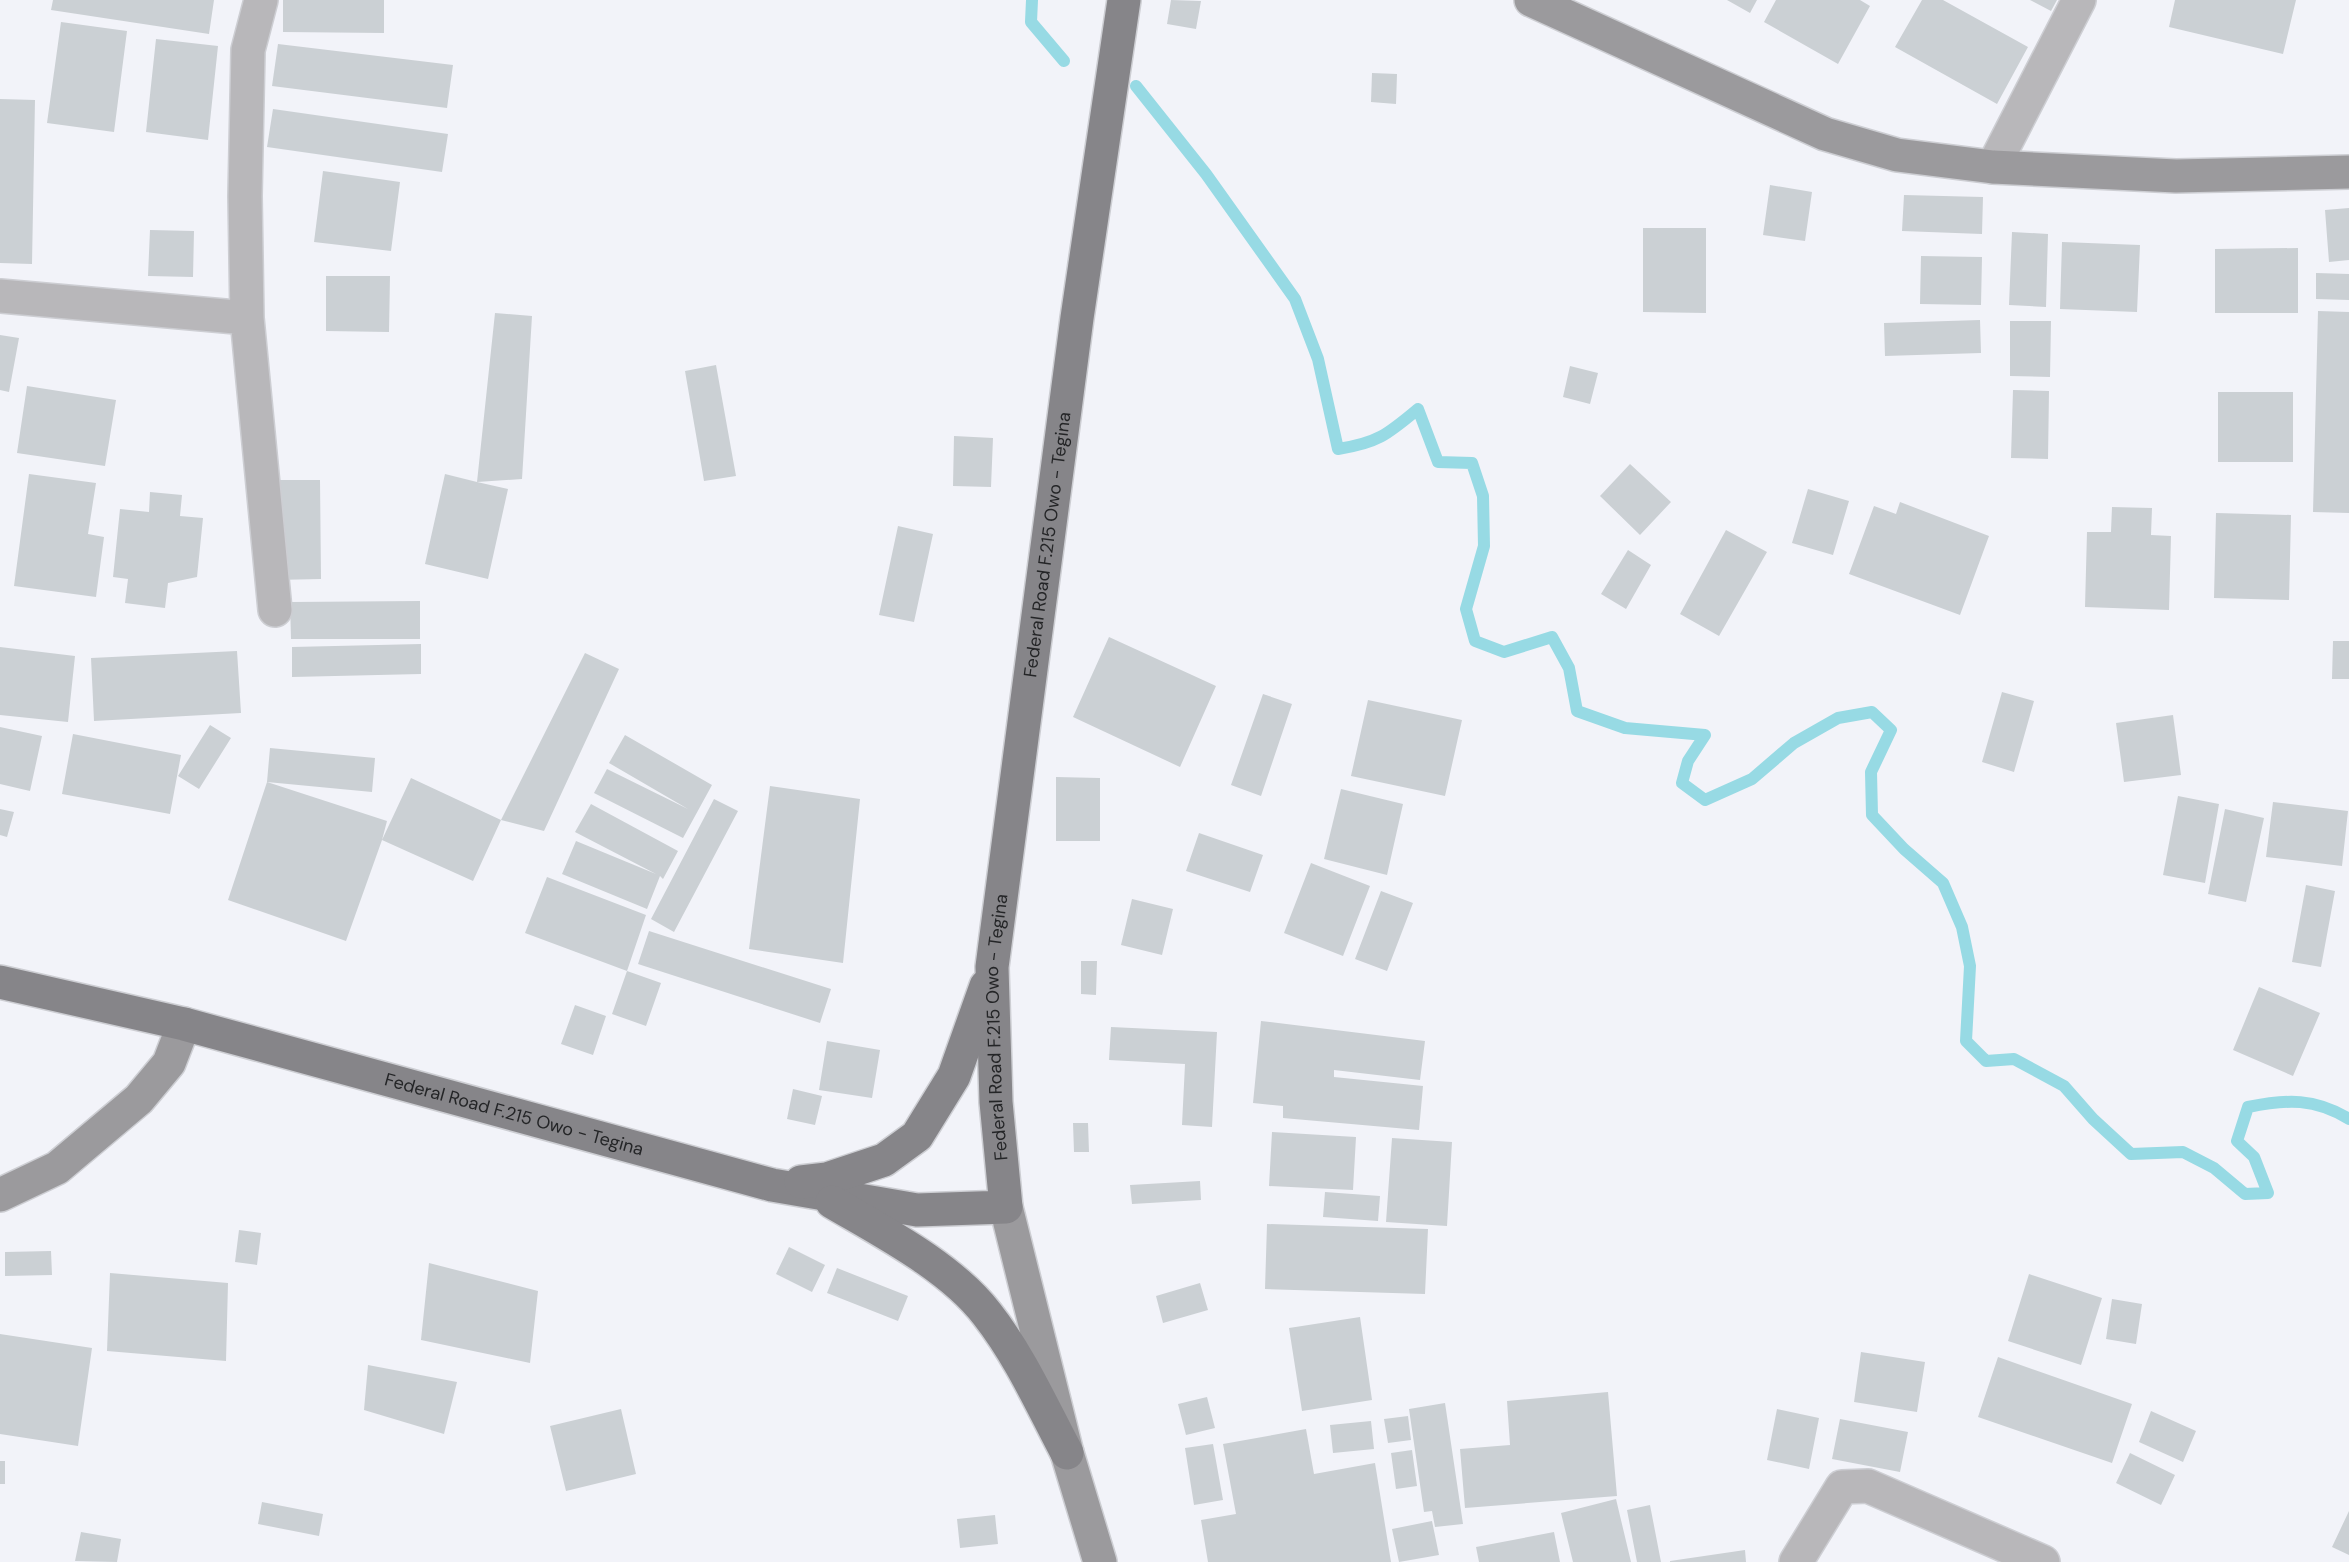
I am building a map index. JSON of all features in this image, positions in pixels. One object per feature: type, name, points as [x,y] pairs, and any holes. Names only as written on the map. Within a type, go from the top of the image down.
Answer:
[{"type":"main road","name":"Federal Road F.215 Owo - Tegina","points":[[0,982],[184,1024],[772,1185],[917,1210],[1006,1207],[996,1102],[992,967],[1077,318],[1124,0]]},
{"type":"main road","points":[[772,1185],[827,1179],[884,1160],[917,1136],[954,1076],[992,967]]},
{"type":"main road","points":[[816,1192],[940,1270],[986,1313],[1020,1363],[1067,1453]]},
{"type":"street","points":[[261,0],[248,50],[244,196],[247,318],[275,610]]},
{"type":"street","points":[[1531,0],[1825,134],[1897,155],[1993,166],[2176,176],[2349,172]]},
{"type":"street","points":[[1993,166],[2079,0]]},
{"type":"street","points":[[0,296],[247,318]]},
{"type":"street","points":[[0,1195],[57,1168],[139,1099],[170,1063],[184,1024]]},
{"type":"street","points":[[1006,1207],[1067,1453],[1100,1562]]},
{"type":"street","points":[[1796,1562],[1842,1487],[1868,1486],[2043,1562]]},
{"type":"building","points":[[53,0],[214,0],[209,34],[51,10]]},
{"type":"building","points":[[283,0],[384,0],[384,33],[283,32]]},
{"type":"building","points":[[1171,0],[1201,1],[1196,29],[1167,24]]},
{"type":"building","points":[[1727,0],[1757,0],[1750,13]]},
{"type":"building","points":[[1776,0],[1860,0],[1870,6],[1838,64],[1764,22]]},
{"type":"building","points":[[1922,0],[1943,0],[2028,47],[1997,104],[1895,47]]},
{"type":"building","points":[[2030,0],[2057,0],[2051,11]]},
{"type":"building","points":[[2175,0],[2296,0],[2283,54],[2169,27]]},
{"type":"building","points":[[61,22],[127,31],[114,132],[47,123]]},
{"type":"building","points":[[156,39],[218,46],[208,140],[146,132]]},
{"type":"building","points":[[278,44],[453,65],[447,108],[272,86]]},
{"type":"building","points":[[1372,73],[1397,74],[1396,104],[1371,102]]},
{"type":"building","points":[[0,99],[35,100],[32,264],[0,263]]},
{"type":"building","points":[[273,109],[448,134],[442,172],[267,147]]},
{"type":"building","points":[[323,171],[400,182],[391,251],[314,242]]},
{"type":"building","points":[[1770,185],[1812,192],[1805,241],[1763,235]]},
{"type":"building","points":[[1904,195],[1983,197],[1982,234],[1902,231]]},
{"type":"building","points":[[2349,208],[2349,260],[2329,262],[2325,210]]},
{"type":"building","points":[[1643,228],[1706,228],[1706,313],[1643,312]]},
{"type":"building","points":[[150,230],[194,231],[193,277],[148,276]]},
{"type":"building","points":[[2012,232],[2048,234],[2046,307],[2009,305]]},
{"type":"building","points":[[2062,242],[2140,245],[2137,312],[2060,309]]},
{"type":"building","points":[[2298,248],[2298,313],[2215,313],[2215,249]]},
{"type":"building","points":[[1921,256],[1982,257],[1981,305],[1920,304]]},
{"type":"building","points":[[2316,273],[2349,274],[2349,300],[2316,299]]},
{"type":"building","points":[[326,276],[390,276],[389,332],[326,331]]},
{"type":"building","points":[[2318,311],[2349,312],[2349,513],[2313,512]]},
{"type":"building","points":[[495,313],[532,316],[522,479],[477,482]]},
{"type":"building","points":[[1980,320],[1981,353],[1885,356],[1884,323]]},
{"type":"building","points":[[2010,321],[2051,321],[2050,377],[2010,376]]},
{"type":"building","points":[[0,335],[19,338],[9,392],[0,390]]},
{"type":"building","points":[[716,365],[736,476],[704,481],[685,371]]},
{"type":"building","points":[[1570,366],[1598,373],[1590,404],[1563,397]]},
{"type":"building","points":[[27,386],[116,400],[105,466],[17,453]]},
{"type":"building","points":[[2013,390],[2049,391],[2048,459],[2011,458]]},
{"type":"building","points":[[2218,392],[2293,392],[2293,462],[2218,462]]},
{"type":"building","points":[[954,436],[993,438],[991,487],[953,486]]},
{"type":"building","points":[[1630,464],[1671,502],[1640,535],[1600,496]]},
{"type":"building","points":[[29,474],[96,483],[88,534],[104,537],[96,597],[14,586]]},
{"type":"building","points":[[445,474],[508,489],[488,579],[425,564]]},
{"type":"building","points":[[274,480],[320,480],[321,579],[275,580]]},
{"type":"building","points":[[1808,489],[1849,501],[1833,555],[1792,543]]},
{"type":"building","points":[[150,492],[182,495],[180,516],[203,518],[197,577],[168,583],[165,608],[125,603],[128,579],[113,577],[120,509],[149,512]]},
{"type":"building","points":[[1900,502],[1989,536],[1960,615],[1849,574],[1874,506],[1896,514]]},
{"type":"building","points":[[2112,507],[2152,508],[2151,535],[2171,536],[2169,610],[2085,607],[2087,532],[2111,532]]},
{"type":"building","points":[[2216,513],[2291,515],[2289,600],[2214,598]]},
{"type":"building","points":[[898,526],[933,534],[914,622],[879,615]]},
{"type":"building","points":[[1726,530],[1767,552],[1719,636],[1680,614]]},
{"type":"building","points":[[1628,550],[1651,565],[1626,609],[1601,594]]},
{"type":"building","points":[[420,601],[420,639],[291,639],[290,602]]},
{"type":"building","points":[[1109,637],[1216,686],[1180,767],[1073,717]]},
{"type":"building","points":[[2333,641],[2349,641],[2349,679],[2332,679]]},
{"type":"building","points":[[421,644],[421,674],[292,677],[292,647]]},
{"type":"building","points":[[0,647],[75,656],[68,722],[0,715]]},
{"type":"building","points":[[237,651],[241,713],[94,721],[91,658]]},
{"type":"building","points":[[585,653],[619,669],[544,831],[501,820]]},
{"type":"building","points":[[2002,692],[2034,701],[2014,772],[1982,762]]},
{"type":"building","points":[[1263,694],[1292,704],[1261,796],[1231,785]]},
{"type":"building","points":[[1368,700],[1462,720],[1445,796],[1351,776]]},
{"type":"building","points":[[2173,715],[2181,775],[2124,782],[2116,723]]},
{"type":"building","points":[[210,725],[231,738],[199,789],[178,776]]},
{"type":"building","points":[[0,727],[42,736],[30,791],[0,784]]},
{"type":"building","points":[[73,734],[181,755],[170,814],[62,794]]},
{"type":"building","points":[[625,735],[712,785],[683,838],[594,793],[607,769],[688,809],[609,763]]},
{"type":"building","points":[[270,748],[375,758],[372,792],[267,782]]},
{"type":"building","points":[[1056,777],[1100,778],[1100,841],[1056,841]]},
{"type":"building","points":[[411,778],[501,820],[473,881],[382,840]]},
{"type":"building","points":[[267,782],[387,821],[346,941],[228,900]]},
{"type":"building","points":[[770,786],[860,799],[843,963],[749,949]]},
{"type":"building","points":[[1341,789],[1403,804],[1387,875],[1324,859]]},
{"type":"building","points":[[2178,796],[2219,804],[2205,883],[2163,875]]},
{"type":"building","points":[[714,799],[738,811],[674,932],[651,919]]},
{"type":"building","points":[[2273,802],[2348,811],[2342,866],[2266,857]]},
{"type":"building","points":[[591,804],[678,851],[663,879],[660,876],[647,909],[562,874],[576,841],[656,874],[575,832]]},
{"type":"building","points":[[0,809],[14,812],[7,837],[0,835]]},
{"type":"building","points":[[2225,809],[2264,818],[2246,902],[2208,894]]},
{"type":"building","points":[[1199,833],[1263,855],[1250,892],[1186,871]]},
{"type":"building","points":[[1311,863],[1370,886],[1343,956],[1284,933]]},
{"type":"building","points":[[547,877],[646,915],[627,971],[525,933]]},
{"type":"building","points":[[2306,885],[2335,891],[2321,967],[2292,962]]},
{"type":"building","points":[[1381,891],[1413,903],[1387,971],[1355,959]]},
{"type":"building","points":[[1132,899],[1173,909],[1162,955],[1121,945]]},
{"type":"building","points":[[649,931],[831,989],[820,1023],[638,964]]},
{"type":"building","points":[[1081,961],[1097,961],[1096,995],[1081,994]]},
{"type":"building","points":[[627,971],[661,983],[646,1026],[612,1014]]},
{"type":"building","points":[[2259,987],[2320,1013],[2293,1076],[2233,1050]]},
{"type":"building","points":[[575,1005],[606,1016],[593,1055],[561,1044]]},
{"type":"building","points":[[1261,1021],[1425,1041],[1420,1080],[1334,1070],[1334,1077],[1423,1086],[1419,1130],[1283,1118],[1283,1106],[1253,1103]]},
{"type":"building","points":[[1111,1027],[1217,1032],[1212,1127],[1182,1125],[1185,1064],[1109,1060]]},
{"type":"building","points":[[827,1041],[880,1050],[872,1098],[819,1090]]},
{"type":"building","points":[[793,1089],[822,1096],[815,1125],[787,1119]]},
{"type":"building","points":[[1073,1123],[1088,1123],[1089,1152],[1074,1152]]},
{"type":"building","points":[[1272,1132],[1356,1137],[1353,1190],[1269,1186]]},
{"type":"building","points":[[1392,1138],[1452,1142],[1447,1226],[1386,1222]]},
{"type":"building","points":[[1200,1181],[1201,1200],[1132,1204],[1130,1185]]},
{"type":"building","points":[[1325,1192],[1380,1196],[1378,1221],[1323,1217]]},
{"type":"building","points":[[1267,1224],[1428,1229],[1425,1294],[1265,1289]]},
{"type":"building","points":[[239,1230],[261,1233],[257,1265],[235,1262]]},
{"type":"building","points":[[789,1247],[825,1265],[812,1292],[776,1274]]},
{"type":"building","points":[[51,1251],[52,1275],[5,1276],[5,1252]]},
{"type":"building","points":[[429,1263],[538,1291],[530,1363],[421,1340]]},
{"type":"building","points":[[837,1268],[908,1296],[898,1321],[827,1293]]},
{"type":"building","points":[[110,1273],[228,1283],[226,1361],[107,1351]]},
{"type":"building","points":[[2029,1274],[2102,1298],[2081,1365],[2008,1341]]},
{"type":"building","points":[[1200,1283],[1208,1310],[1163,1323],[1156,1296]]},
{"type":"building","points":[[2112,1299],[2142,1304],[2136,1344],[2106,1339]]},
{"type":"building","points":[[1360,1317],[1372,1400],[1302,1411],[1289,1328]]},
{"type":"building","points":[[0,1334],[92,1348],[78,1446],[0,1434]]},
{"type":"building","points":[[1861,1352],[1925,1362],[1917,1412],[1854,1402]]},
{"type":"building","points":[[1998,1357],[2132,1404],[2112,1463],[1978,1417]]},
{"type":"building","points":[[368,1365],[457,1382],[444,1434],[364,1410]]},
{"type":"building","points":[[1608,1392],[1617,1496],[1465,1508],[1460,1449],[1510,1445],[1507,1401]]},
{"type":"building","points":[[1207,1397],[1215,1428],[1186,1435],[1178,1404]]},
{"type":"building","points":[[1445,1403],[1463,1524],[1435,1527],[1432,1511],[1424,1512],[1409,1409]]},
{"type":"building","points":[[621,1409],[636,1474],[566,1491],[550,1426]]},
{"type":"building","points":[[1777,1409],[1819,1418],[1809,1469],[1767,1460]]},
{"type":"building","points":[[2151,1411],[2196,1431],[2183,1462],[2139,1442]]},
{"type":"building","points":[[1408,1416],[1411,1440],[1388,1443],[1384,1419]]},
{"type":"building","points":[[1840,1419],[1908,1432],[1900,1472],[1832,1459]]},
{"type":"building","points":[[1371,1421],[1374,1449],[1333,1453],[1330,1425]]},
{"type":"building","points":[[1306,1429],[1314,1474],[1375,1463],[1391,1562],[1208,1562],[1201,1520],[1236,1514],[1223,1444]]},
{"type":"building","points":[[1213,1444],[1223,1500],[1194,1505],[1185,1448]]},
{"type":"building","points":[[1412,1450],[1417,1486],[1396,1489],[1391,1453]]},
{"type":"building","points":[[2130,1453],[2175,1475],[2161,1505],[2116,1483]]},
{"type":"building","points":[[0,1461],[5,1461],[5,1484],[0,1484]]},
{"type":"building","points":[[1616,1499],[1631,1562],[1573,1562],[1561,1513]]},
{"type":"building","points":[[262,1502],[323,1514],[319,1536],[258,1524]]},
{"type":"building","points":[[1650,1505],[1661,1562],[1637,1562],[1627,1510]]},
{"type":"building","points":[[2349,1511],[2349,1555],[2332,1547]]},
{"type":"building","points":[[995,1515],[998,1544],[960,1548],[957,1519]]},
{"type":"building","points":[[1432,1521],[1439,1555],[1399,1562],[1392,1529]]},
{"type":"building","points":[[81,1532],[121,1539],[117,1562],[75,1561]]},
{"type":"building","points":[[1554,1532],[1560,1562],[1479,1562],[1476,1547]]},
{"type":"building","points":[[1745,1550],[1746,1562],[1670,1562],[1670,1561]]},
{"type":"waterway","points":[[1032,0],[1031,22],[1064,61]]},
{"type":"waterway","points":[[1136,86],[1206,174],[1295,299],[1318,359],[1338,449],[1363,444],[1382,436],[1418,409],[1438,462],[1472,463],[1483,496],[1484,546],[1466,609],[1475,641],[1504,652],[1552,637],[1569,668],[1577,711],[1625,728],[1705,735],[1688,761],[1682,783],[1705,800],[1752,779],[1794,743],[1838,718],[1872,712],[1891,730],[1871,772],[1872,815],[1904,849],[1943,883],[1962,927],[1970,966],[1966,1041],[1986,1061],[2014,1059],[2064,1086],[2093,1119],[2131,1154],[2183,1152],[2214,1168],[2245,1194],[2268,1193],[2254,1157],[2237,1141],[2248,1107],[2300,1102],[2324,1107],[2349,1119]]}]
